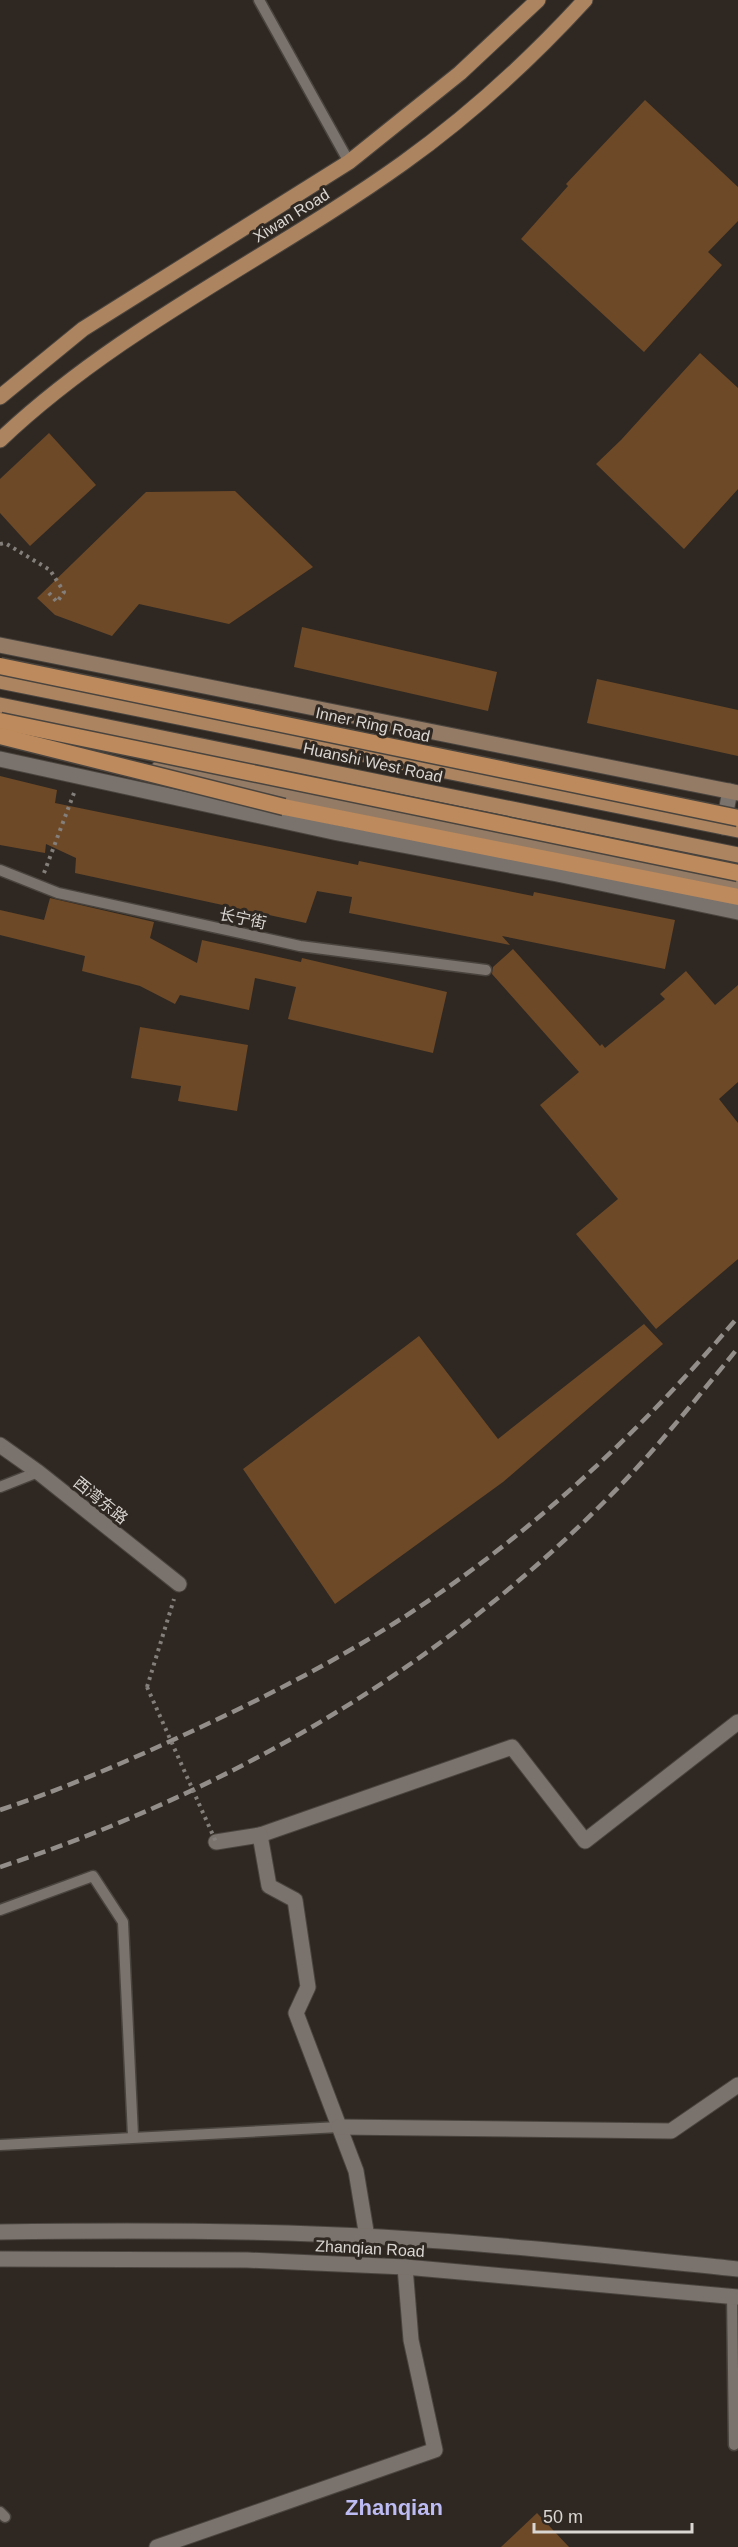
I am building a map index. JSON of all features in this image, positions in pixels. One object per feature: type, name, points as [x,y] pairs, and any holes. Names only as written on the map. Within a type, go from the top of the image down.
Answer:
[{"type":"highway","name":"Inner Ring Road","points":[[0,666],[738,818]]},
{"type":"highway","points":[[0,721],[738,873]]},
{"type":"highway","points":[[0,737],[284,807],[738,897]]},
{"type":"main road","name":"Xiwan Road","points":[[0,397],[83,329],[349,162],[452,79],[504,34],[538,0]]},
{"type":"main road","name":"Xiwan Road","points":[[0,440],[55,392],[108,352],[404,163],[514,70],[585,0]]},
{"type":"main road","points":[[0,645],[734,792]]},
{"type":"main road","name":"Huanshi West Road","points":[[0,681],[730,829]]},
{"type":"main road","name":"Huanshi West Road","points":[[0,705],[738,855]]},
{"type":"main road","points":[[0,737],[256,788],[738,897]]},
{"type":"street","points":[[255,733],[262,699]]},
{"type":"street","points":[[256,788],[265,758]]},
{"type":"street","points":[[0,759],[338,833],[557,874],[738,897]]},
{"type":"street","points":[[730,829],[734,792]]},
{"type":"street","name":"西湾东路","points":[[0,1445],[38,1472],[178,1584]]},
{"type":"street","points":[[216,1842],[260,1835],[512,1747],[585,1841],[738,1722]]},
{"type":"street","points":[[260,1835],[268,1886],[295,1900],[308,1988],[296,2013],[356,2171],[367,2236]]},
{"type":"street","points":[[339,2127],[671,2131],[738,2085]]},
{"type":"street","name":"Zhanqian Road","points":[[0,2232],[190,2232],[367,2236],[567,2251],[738,2269]]},
{"type":"street","name":"Zhanqian Road","points":[[0,2259],[247,2260],[405,2267],[735,2297]]},
{"type":"street","points":[[157,2547],[435,2450],[411,2340],[405,2267]]},
{"type":"lane","points":[[259,0],[349,162]]},
{"type":"lane","name":"长宁街","points":[[0,870],[58,893],[300,946],[486,970]]},
{"type":"lane","points":[[0,1487],[38,1472]]},
{"type":"lane","points":[[0,1910],[93,1876],[123,1922],[133,2136]]},
{"type":"lane","points":[[0,2145],[133,2136],[339,2127]]},
{"type":"lane","points":[[734,2445],[735,2297]]},
{"type":"path","points":[[0,544],[5,543],[50,570],[64,592],[57,602],[48,592]]},
{"type":"path","points":[[39,885],[80,778]]},
{"type":"path","points":[[178,1584],[147,1687],[216,1842]]},
{"type":"building","points":[[645,100],[738,187],[738,221],[708,252],[722,265],[644,352],[521,239],[568,186],[566,184]]},
{"type":"building","points":[[700,353],[738,388],[738,489],[684,549],[596,464],[621,440]]},
{"type":"building","points":[[49,433],[96,485],[30,546],[0,513],[0,479]]},
{"type":"building","points":[[235,491],[313,567],[229,624],[139,604],[112,636],[55,615],[37,598],[146,492]]},
{"type":"building","points":[[302,627],[497,672],[488,711],[294,667]]},
{"type":"building","points":[[597,679],[738,710],[738,756],[587,723]]},
{"type":"building","points":[[0,776],[57,790],[55,803],[358,865],[359,861],[533,896],[534,892],[675,920],[665,969],[502,936],[510,945],[349,913],[352,897],[317,891],[306,923],[75,873],[76,858],[46,844],[45,853],[0,845]]},
{"type":"building","points":[[50,898],[154,922],[150,938],[197,963],[202,940],[301,962],[302,958],[447,992],[433,1053],[288,1019],[296,987],[255,978],[249,1010],[180,995],[175,1004],[140,986],[82,971],[85,956],[0,935],[0,910],[44,920]]},
{"type":"building","points":[[513,949],[600,1046],[602,1044],[605,1048],[665,999],[660,994],[686,971],[715,1005],[738,985],[738,1082],[719,1099],[738,1123],[738,1259],[656,1329],[576,1234],[618,1199],[540,1105],[579,1072],[492,974],[493,967]]},
{"type":"building","points":[[140,1027],[248,1045],[237,1111],[178,1101],[181,1086],[131,1078]]},
{"type":"building","points":[[644,1324],[663,1344],[503,1482],[335,1604],[243,1469],[419,1336],[498,1439]]},
{"type":"building","points":[[537,2513],[569,2547],[501,2547]]},
{"type":"railway","points":[[0,1810],[102,1772],[250,1703],[347,1652],[441,1592],[488,1558],[577,1484],[661,1403],[738,1317]]},
{"type":"railway","points":[[0,1867],[85,1837],[167,1802],[248,1762],[326,1718],[401,1670],[474,1617],[543,1560],[608,1498],[659,1443],[738,1348]]},
{"type":"district","name":"Zhanqian","points":[[394,2507]]}]
